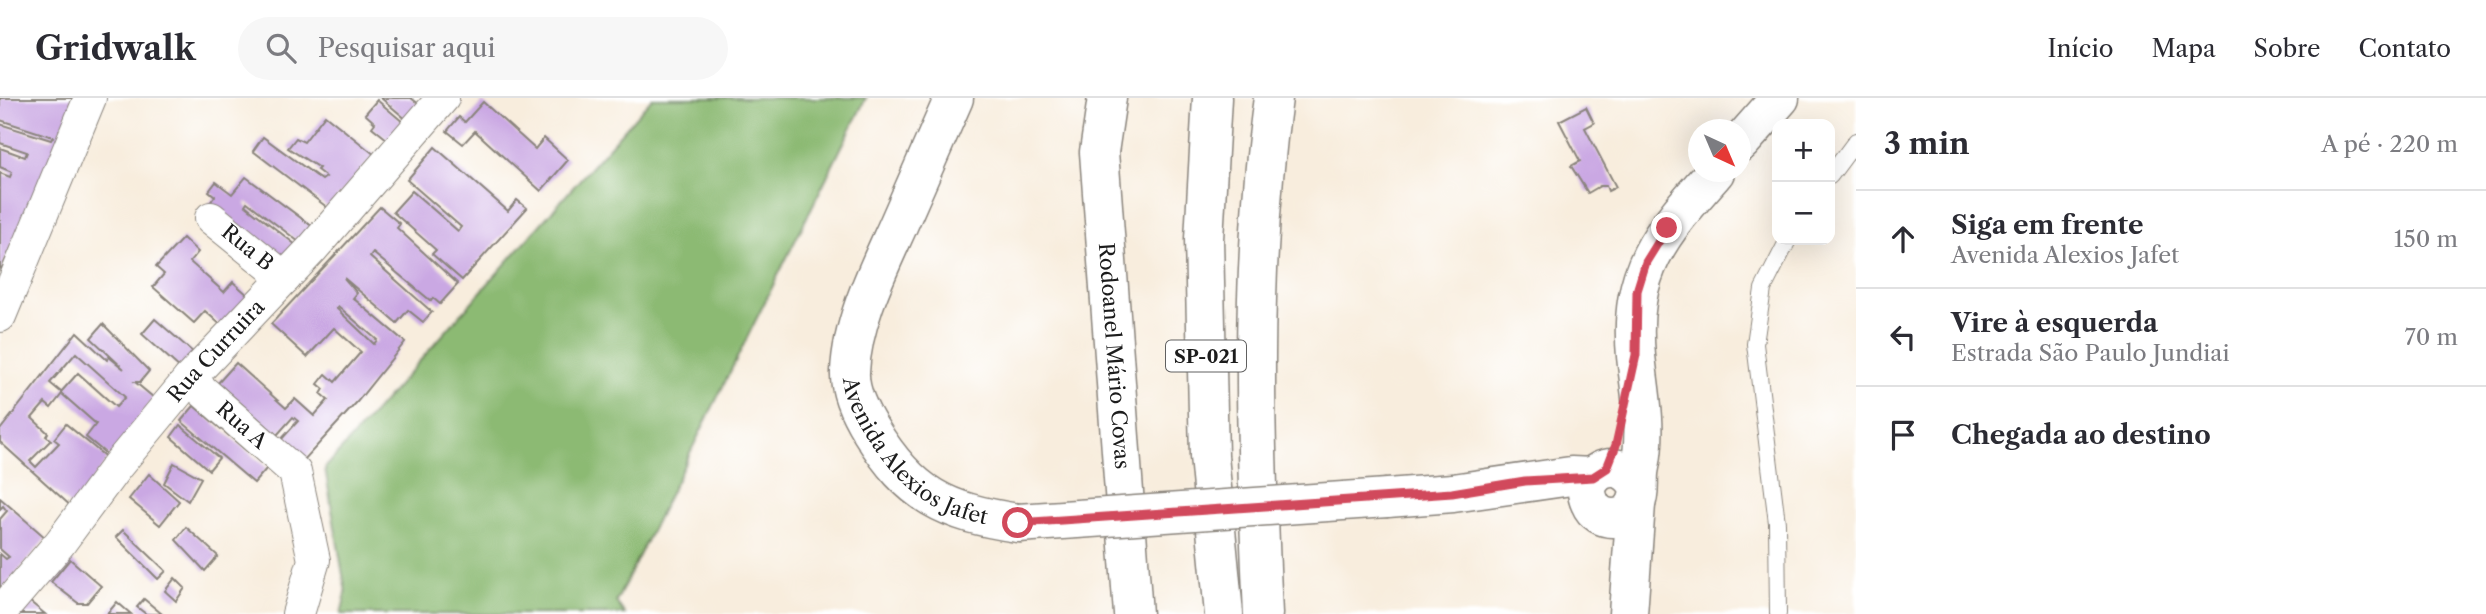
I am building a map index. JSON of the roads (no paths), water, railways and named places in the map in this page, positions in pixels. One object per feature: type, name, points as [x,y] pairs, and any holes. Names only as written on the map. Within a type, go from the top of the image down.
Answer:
[{"type":"main road","name":"Avenida Alexios Jafet","points":[[954,98],[874,278],[856,333],[849,374],[860,414],[891,464],[934,500],[969,515],[1018,523],[1452,493],[1611,493]]},
{"type":"main road","points":[[1097,98],[1099,152]]},
{"type":"main road","name":"Rodoanel Mário Covas","points":[[1107,98],[1099,152],[1133,614]]},
{"type":"main road","name":"SP-021","points":[[1212,98],[1204,239],[1209,456],[1224,614]]},
{"type":"main road","points":[[1263,614],[1255,438],[1262,176],[1272,98]]},
{"type":"main road","points":[[1751,131],[1780,98]]},
{"type":"main road","points":[[1612,614],[1611,493],[1644,446],[1644,405],[1636,355],[1637,291],[1646,262],[1667,228],[1706,182]]},
{"type":"main road","points":[[1611,493],[1628,614]]},
{"type":"street","points":[[0,316],[90,98]]},
{"type":"street","name":"Rua Curruira","points":[[0,613],[60,543],[117,466],[189,379],[285,278],[443,98]]},
{"type":"street","name":"Rua B","points":[[211,218],[285,278]]},
{"type":"street","name":"Rua A","points":[[189,379],[295,472],[314,560],[298,614]]},
{"type":"lane","points":[[1835,169],[1856,141]]},
{"type":"lane","points":[[1778,614],[1777,523],[1755,344],[1763,289],[1785,245]]}]
